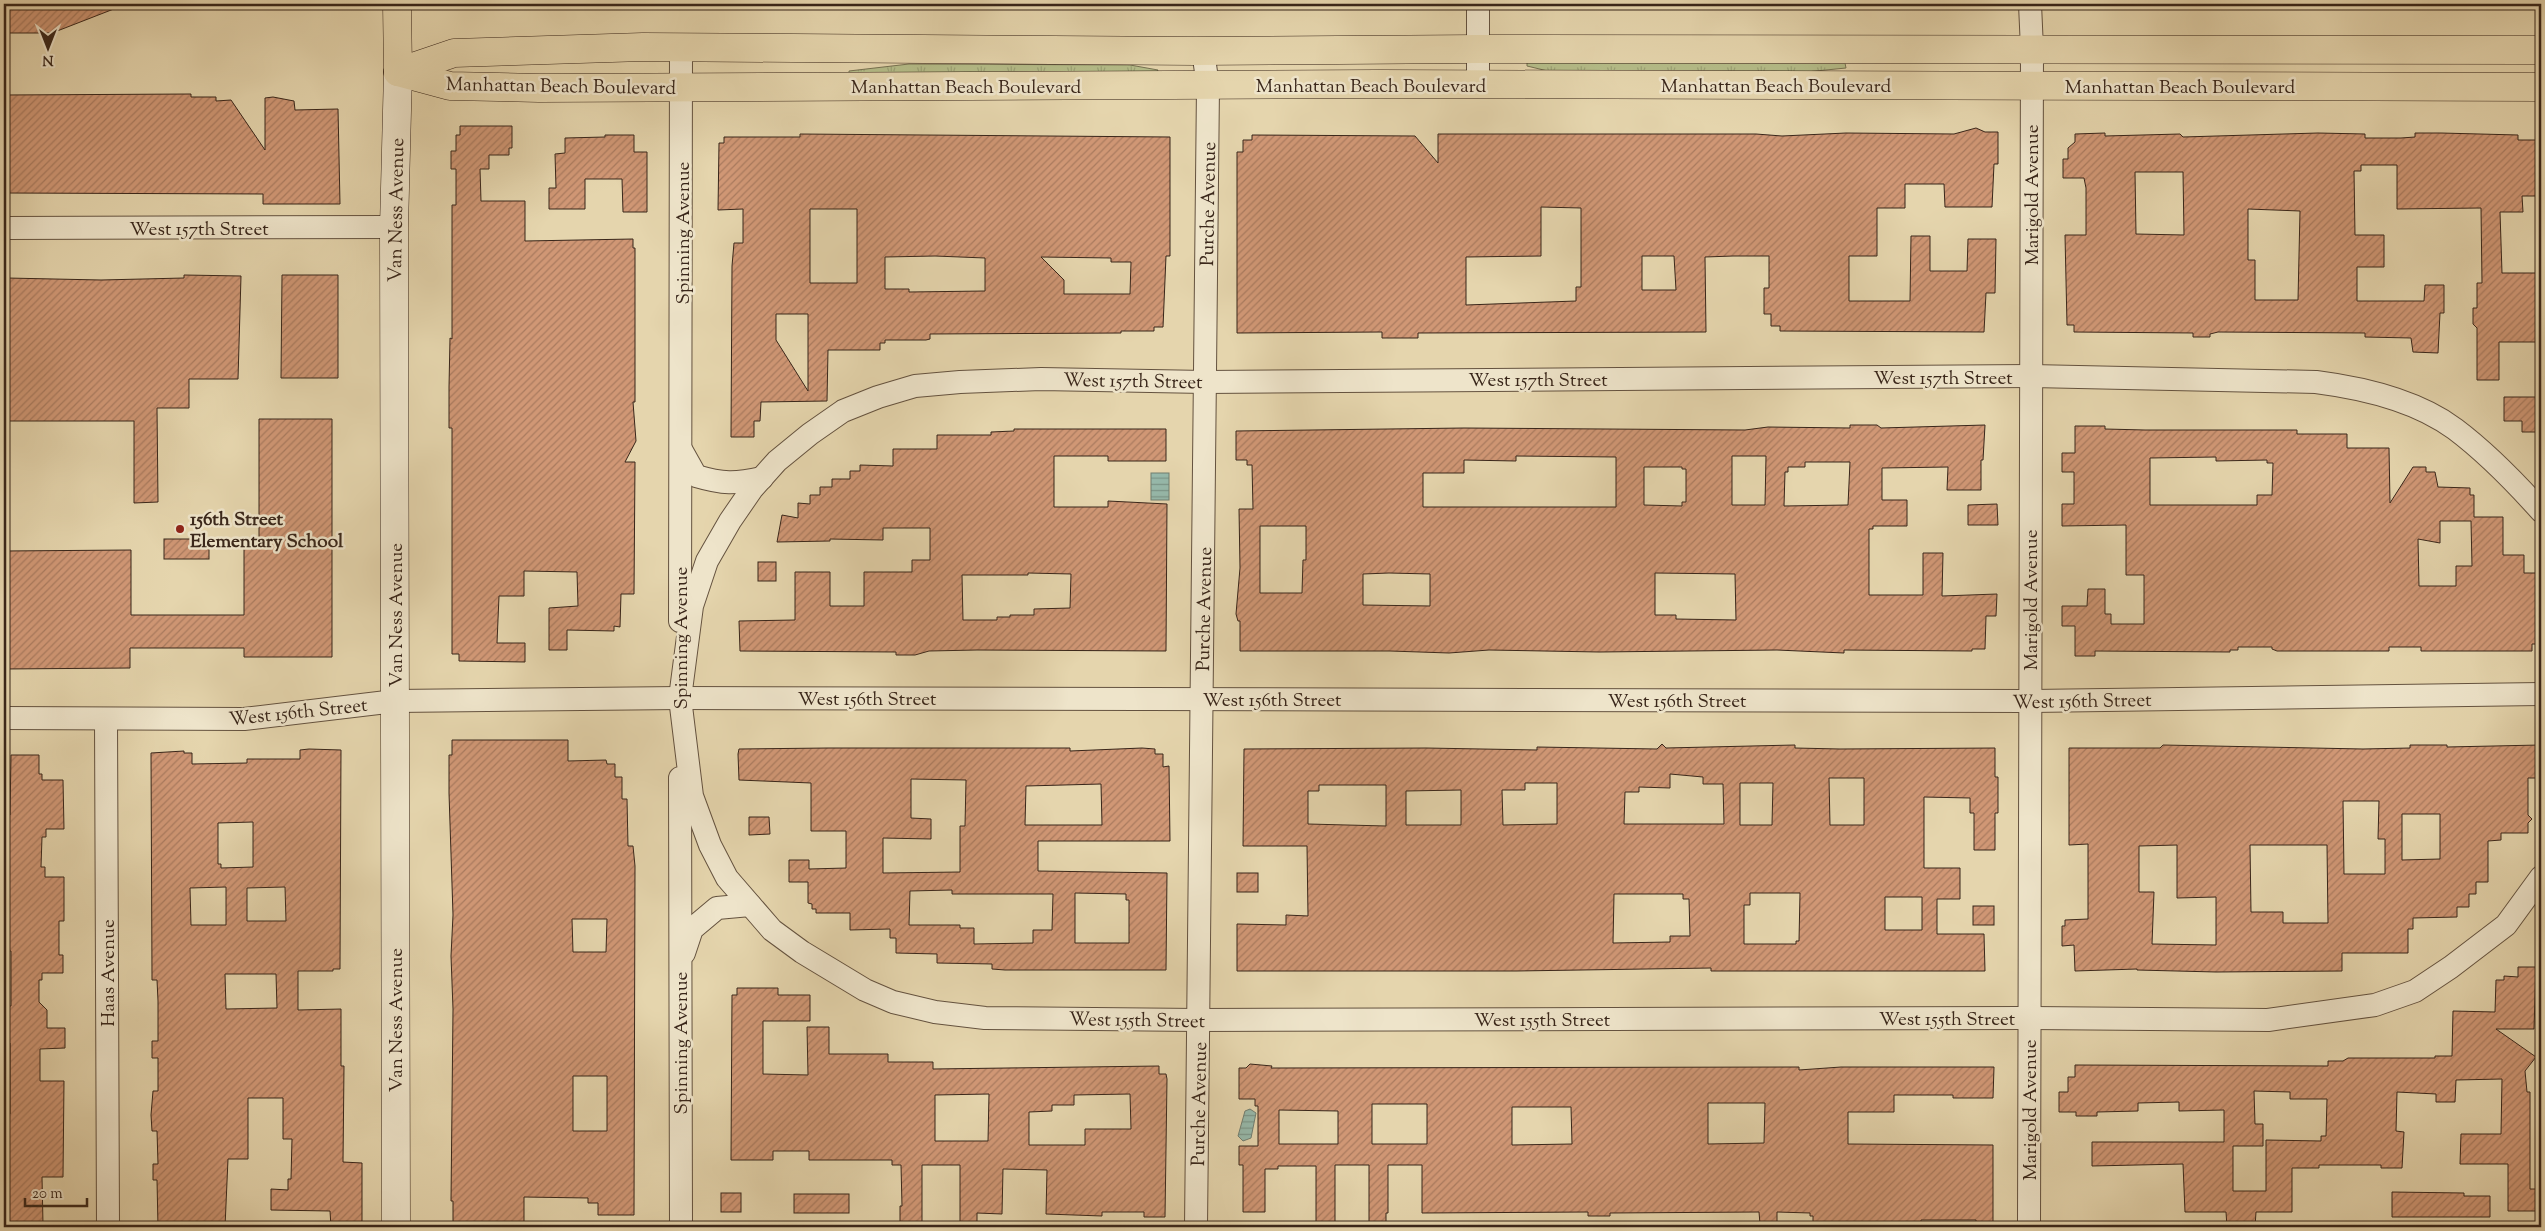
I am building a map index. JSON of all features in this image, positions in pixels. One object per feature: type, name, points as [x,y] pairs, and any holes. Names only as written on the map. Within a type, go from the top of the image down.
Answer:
[{"type":"main road","name":"Van Ness Avenue","points":[[396,1227],[394,227],[398,72],[397,4]]},
{"type":"main road","name":"Manhattan Beach Boulevard","points":[[398,72],[454,53],[643,47],[682,49],[1203,51],[1478,49],[2541,50]]},
{"type":"main road","name":"Manhattan Beach Boulevard","points":[[398,72],[450,86],[1478,84],[2541,87]]},
{"type":"street","points":[[1478,4],[1478,84]]},
{"type":"street","name":"Marigold Avenue","points":[[2029,1227],[2028,1018],[2032,49],[2030,4]]},
{"type":"street","name":"Spinning Avenue","points":[[681,1227],[682,49]]},
{"type":"street","name":"Purche Avenue","points":[[1196,1227],[1208,86],[1203,51]]},
{"type":"street","name":"West 157th Street","points":[[4,228],[394,227]]},
{"type":"street","name":"West 157th Street","points":[[680,698],[692,606],[707,561],[730,521],[762,478],[777,461],[810,434],[843,411],[878,397],[915,386],[1040,379],[1205,382],[2030,376],[2261,379],[2316,382],[2351,386],[2394,399],[2423,411],[2455,429],[2516,484],[2541,511]]},
{"type":"street","points":[[682,450],[696,476],[721,483],[738,483],[762,478]]},
{"type":"street","name":"West 156th Street","points":[[4,718],[106,720],[257,719],[395,701],[680,698],[2030,701],[2541,694]]},
{"type":"street","name":"West 155th Street","points":[[680,698],[692,796],[710,845],[727,878],[772,930],[802,952],[865,990],[892,1002],[935,1012],[985,1018],[1198,1020],[2028,1018],[2268,1020],[2375,1005],[2414,991],[2478,948],[2506,925],[2541,877]]},
{"type":"street","name":"Haas Avenue","points":[[106,720],[108,1227]]},
{"type":"street","points":[[680,963],[692,929],[717,908],[750,905]]},
{"type":"green space","points":[[1527,62],[1845,63],[1846,68],[1796,73],[1552,72],[1527,66]]},
{"type":"green space","points":[[909,64],[1130,65],[1158,70],[1156,74],[849,73],[849,71]]},
{"type":"shaded area","points":[[1151,473],[1169,473],[1169,500],[1151,500]]},
{"type":"shaded area","points":[[1250,1109],[1256,1113],[1251,1138],[1243,1141],[1238,1136],[1245,1111]]},
{"type":"building","points":[[4,4],[124,5],[52,33],[4,33]]},
{"type":"building","points":[[191,94],[191,97],[216,97],[216,101],[231,100],[265,150],[265,98],[273,97],[294,101],[295,110],[338,109],[340,204],[263,204],[263,194],[5,193],[5,165],[8,164],[8,118],[5,118],[4,95]]},
{"type":"building","points":[[460,126],[512,126],[512,148],[509,148],[509,155],[489,155],[489,169],[480,169],[481,201],[525,201],[525,241],[633,239],[633,248],[635,248],[635,402],[633,402],[636,441],[625,462],[635,462],[634,594],[621,594],[620,627],[614,626],[614,631],[567,630],[567,650],[549,650],[549,608],[578,606],[577,572],[524,571],[524,596],[499,596],[497,643],[525,643],[525,662],[459,661],[459,654],[452,654],[452,428],[449,428],[449,387],[450,338],[452,339],[452,205],[456,205],[456,169],[451,169],[451,151],[456,151],[456,135],[460,135]]},
{"type":"building","points":[[1976,128],[1985,132],[1998,132],[1998,164],[1994,164],[1992,207],[1945,207],[1944,184],[1905,184],[1905,208],[1877,208],[1877,256],[1849,256],[1849,301],[1910,301],[1911,236],[1930,236],[1930,271],[1967,271],[1968,239],[1996,239],[1995,293],[1986,293],[1984,332],[1780,331],[1780,326],[1771,326],[1771,314],[1764,314],[1764,288],[1769,288],[1769,256],[1733,256],[1705,257],[1706,332],[1418,333],[1418,338],[1382,338],[1382,332],[1237,333],[1237,152],[1243,152],[1243,140],[1252,140],[1252,135],[1415,136],[1438,163],[1438,134],[1756,134],[1782,136],[1846,133],[1954,134]],"holes":[[[1541,207],[1581,208],[1581,287],[1576,287],[1576,301],[1466,305],[1466,257],[1541,256]],[[1642,256],[1674,256],[1676,290],[1642,290]]]},
{"type":"building","points":[[2105,133],[2105,136],[2180,134],[2183,137],[2318,133],[2365,134],[2365,138],[2401,138],[2415,137],[2415,133],[2441,133],[2518,135],[2518,140],[2541,140],[2541,196],[2522,196],[2523,212],[2500,212],[2502,273],[2541,273],[2541,342],[2499,342],[2499,380],[2477,380],[2477,328],[2473,324],[2473,308],[2477,308],[2477,283],[2482,283],[2481,208],[2397,209],[2397,165],[2361,165],[2361,171],[2354,171],[2355,235],[2384,235],[2384,267],[2357,267],[2357,301],[2424,301],[2425,285],[2444,285],[2444,313],[2440,313],[2438,353],[2413,352],[2411,338],[2365,337],[2365,333],[2218,332],[2210,334],[2210,337],[2193,337],[2193,333],[2074,332],[2074,325],[2067,325],[2065,235],[2086,235],[2086,188],[2084,178],[2063,178],[2063,159],[2068,159],[2068,148],[2075,142],[2075,134]],"holes":[[[2135,172],[2183,172],[2184,235],[2136,234]],[[2248,209],[2300,211],[2298,300],[2255,300],[2255,260],[2248,260]]]},
{"type":"building","points":[[800,134],[1170,137],[1170,256],[1166,256],[1163,327],[1154,327],[1154,331],[1121,331],[1121,333],[930,334],[930,339],[926,340],[885,340],[885,343],[880,343],[880,350],[828,350],[827,401],[761,402],[760,421],[754,421],[754,437],[731,437],[732,266],[734,243],[743,243],[743,209],[718,210],[719,143],[724,143],[724,137],[800,137]],"holes":[[[810,209],[857,209],[857,283],[810,283]],[[885,257],[985,258],[985,291],[909,292],[909,289],[885,289]],[[1041,257],[1111,258],[1111,262],[1131,262],[1130,294],[1064,294],[1064,280]],[[776,314],[808,314],[808,391],[776,340]]]},
{"type":"building","points":[[605,135],[634,135],[634,152],[647,152],[647,212],[623,212],[622,179],[585,179],[585,209],[549,209],[549,188],[556,188],[555,154],[565,153],[565,138],[605,137]]},
{"type":"building","points":[[184,275],[241,276],[238,379],[189,379],[189,408],[157,408],[158,502],[134,503],[134,421],[4,421],[4,281],[7,281],[7,278],[101,280],[184,278]]},
{"type":"building","points":[[282,275],[338,275],[338,378],[281,378]]},
{"type":"building","points":[[2504,397],[2541,397],[2541,432],[2522,432],[2522,421],[2504,421]]},
{"type":"building","points":[[259,419],[332,419],[332,657],[244,657],[244,648],[130,648],[130,668],[4,669],[4,551],[131,550],[131,615],[244,615],[244,538],[259,538]]},
{"type":"building","points":[[1850,425],[1877,425],[1881,428],[1985,425],[1983,460],[1981,460],[1981,490],[1947,490],[1948,467],[1882,468],[1882,500],[1907,500],[1907,526],[1873,526],[1873,529],[1869,529],[1869,595],[1923,595],[1923,553],[1943,553],[1942,596],[1997,594],[1996,616],[1986,616],[1985,649],[1972,649],[1972,651],[1844,650],[1844,653],[1777,650],[1599,652],[1489,650],[1449,653],[1240,651],[1240,621],[1238,621],[1236,614],[1240,568],[1239,509],[1253,509],[1252,465],[1247,465],[1247,460],[1236,460],[1236,431],[1464,428],[1745,430],[1768,427],[1850,428]],"holes":[[[1516,456],[1616,457],[1616,507],[1423,507],[1423,473],[1464,473],[1464,460],[1516,461]],[[1732,456],[1766,456],[1765,505],[1732,505]],[[1805,462],[1850,462],[1848,505],[1784,506],[1785,472],[1788,472],[1788,467],[1805,467]],[[1644,467],[1682,467],[1682,469],[1686,469],[1686,502],[1682,502],[1682,506],[1644,505]],[[1260,526],[1306,526],[1306,560],[1303,560],[1302,593],[1260,593]],[[1655,573],[1735,574],[1736,620],[1676,619],[1676,615],[1655,615]],[[1363,574],[1430,574],[1430,606],[1363,605]]]},
{"type":"building","points":[[2075,426],[2105,426],[2105,429],[2145,430],[2297,430],[2297,434],[2347,434],[2347,448],[2389,448],[2390,503],[2413,467],[2426,467],[2426,472],[2435,472],[2438,487],[2470,488],[2470,495],[2474,495],[2474,517],[2503,517],[2503,555],[2524,555],[2524,573],[2540,573],[2539,644],[2532,644],[2532,651],[2421,651],[2421,647],[2389,647],[2389,651],[2277,651],[2272,649],[2272,647],[2238,647],[2238,650],[2230,650],[2230,652],[2095,651],[2095,656],[2075,656],[2075,626],[2062,626],[2062,606],[2087,606],[2088,589],[2105,589],[2105,614],[2111,614],[2111,624],[2144,624],[2144,575],[2126,575],[2126,525],[2062,526],[2062,504],[2074,504],[2074,472],[2062,472],[2062,453],[2075,453]],"holes":[[[2216,457],[2216,461],[2267,460],[2267,463],[2273,463],[2272,495],[2257,495],[2257,505],[2150,505],[2150,458]],[[2440,521],[2471,521],[2472,566],[2456,566],[2456,586],[2419,586],[2418,539],[2440,543]]]},
{"type":"building","points":[[1014,429],[1166,429],[1166,461],[1108,461],[1108,456],[1054,456],[1054,507],[1108,507],[1108,501],[1167,504],[1166,651],[977,650],[929,651],[915,655],[896,655],[896,652],[740,651],[739,621],[795,620],[795,572],[830,572],[830,606],[864,606],[864,572],[912,572],[912,560],[930,560],[930,528],[883,528],[883,540],[830,539],[830,541],[777,542],[782,515],[798,518],[798,503],[810,504],[810,495],[820,495],[820,487],[832,487],[832,479],[850,479],[850,471],[860,471],[860,465],[893,466],[893,449],[937,449],[937,435],[991,435],[991,432],[1014,431]],"holes":[[[1071,574],[1070,608],[1034,609],[1034,615],[1010,615],[1010,617],[997,617],[997,620],[963,620],[962,575]]]},
{"type":"building","points":[[1997,504],[1998,525],[1968,525],[1968,505]]},
{"type":"building","points":[[164,539],[209,539],[209,559],[164,559]]},
{"type":"building","points":[[758,562],[776,562],[776,581],[758,581]]},
{"type":"building","points":[[452,740],[568,740],[568,761],[606,760],[607,764],[615,764],[615,777],[622,777],[622,799],[627,799],[628,846],[633,846],[635,866],[634,1215],[598,1215],[598,1203],[588,1203],[588,1198],[524,1197],[524,1227],[453,1227],[453,1201],[451,1201],[453,1009],[451,956],[453,915],[449,793],[449,755],[452,755]],"holes":[[[572,919],[607,919],[606,952],[573,952]],[[573,1076],[607,1076],[607,1131],[573,1131]]]},
{"type":"building","points":[[1662,744],[1666,748],[1795,745],[1795,748],[1840,749],[1995,748],[1995,777],[1998,777],[1998,813],[1995,813],[1995,850],[1974,850],[1974,813],[1970,813],[1970,798],[1924,797],[1924,868],[1960,868],[1960,899],[1937,899],[1937,934],[1984,934],[1985,971],[1711,971],[1711,968],[1516,971],[1237,971],[1237,924],[1286,925],[1286,915],[1308,916],[1307,846],[1243,846],[1244,749],[1426,748],[1537,750],[1537,747],[1657,749]],"holes":[[[1670,774],[1703,777],[1703,784],[1723,784],[1724,824],[1624,824],[1625,792],[1639,792],[1639,787],[1670,788]],[[1829,778],[1864,778],[1864,825],[1830,825]],[[1525,783],[1557,783],[1557,824],[1503,825],[1502,790],[1525,790]],[[1740,783],[1773,783],[1772,825],[1740,825]],[[1319,785],[1386,785],[1386,826],[1308,824],[1308,791],[1319,791]],[[1461,790],[1461,825],[1406,825],[1406,791]],[[1750,893],[1800,893],[1799,941],[1796,941],[1796,944],[1744,944],[1744,905],[1750,905]],[[1614,894],[1683,894],[1683,899],[1689,899],[1690,936],[1670,936],[1670,942],[1613,943]],[[1885,897],[1922,897],[1922,930],[1885,930]]]},
{"type":"building","points":[[2163,745],[2363,749],[2410,748],[2410,745],[2447,745],[2447,747],[2540,745],[2540,778],[2528,778],[2528,815],[2532,819],[2528,823],[2528,833],[2501,833],[2501,840],[2488,841],[2488,882],[2476,882],[2476,894],[2469,894],[2469,907],[2457,907],[2457,917],[2413,918],[2413,929],[2408,929],[2408,953],[2342,953],[2342,971],[2216,972],[2137,969],[2075,971],[2074,945],[2062,946],[2062,926],[2065,926],[2065,920],[2088,919],[2088,844],[2069,845],[2069,748],[2160,748]],"holes":[[[2343,801],[2379,801],[2378,839],[2385,839],[2385,874],[2344,874]],[[2402,814],[2440,814],[2440,859],[2402,860]],[[2177,845],[2177,898],[2216,897],[2216,945],[2152,944],[2154,892],[2139,892],[2139,846]],[[2250,845],[2327,845],[2328,923],[2283,923],[2283,912],[2251,912]]]},
{"type":"building","points":[[1070,748],[1070,751],[1155,749],[1155,754],[1163,754],[1163,767],[1169,766],[1170,841],[1038,841],[1038,871],[1167,873],[1166,970],[1005,970],[992,969],[992,964],[937,963],[937,954],[896,953],[896,938],[890,938],[890,929],[850,930],[850,913],[816,913],[816,909],[812,909],[812,904],[808,903],[808,882],[789,882],[789,860],[809,860],[809,869],[846,868],[846,831],[811,831],[811,783],[739,780],[739,749]],"holes":[[[911,779],[966,780],[965,826],[960,826],[960,872],[883,873],[883,838],[931,839],[931,819],[911,818]],[[1101,784],[1102,825],[1025,825],[1026,786]],[[952,890],[952,894],[1053,894],[1052,930],[1033,930],[1033,943],[974,944],[974,928],[960,928],[960,925],[909,925],[910,891]],[[1075,893],[1126,894],[1126,900],[1129,900],[1129,943],[1075,943]]]},
{"type":"building","points":[[300,750],[341,750],[340,969],[333,969],[333,971],[298,971],[298,1010],[341,1009],[341,1066],[344,1066],[343,1162],[362,1163],[362,1224],[354,1227],[331,1227],[330,1211],[271,1210],[271,1189],[288,1190],[288,1179],[291,1179],[292,1139],[283,1139],[283,1098],[248,1098],[248,1159],[228,1159],[225,1227],[158,1227],[157,1180],[153,1180],[153,1164],[158,1164],[157,1131],[152,1131],[151,1115],[153,1091],[158,1091],[158,1058],[152,1058],[152,1041],[158,1041],[158,1001],[157,980],[152,980],[151,753],[184,751],[184,753],[192,753],[192,764],[247,763],[247,759],[300,759]],"holes":[[[253,822],[253,867],[221,868],[221,864],[218,864],[218,823]],[[226,887],[226,925],[191,925],[190,888]],[[285,887],[286,921],[247,921],[247,888]],[[225,974],[276,974],[277,1008],[226,1009]]]},
{"type":"building","points":[[11,755],[39,755],[39,774],[42,774],[42,780],[63,780],[64,829],[46,829],[46,837],[42,837],[41,867],[45,867],[45,877],[64,877],[64,921],[59,921],[59,955],[63,955],[63,973],[42,973],[42,980],[39,980],[39,1002],[47,1010],[47,1028],[65,1028],[65,1048],[40,1049],[40,1081],[64,1081],[63,1177],[42,1177],[43,1224],[36,1224],[36,1227],[4,1227],[4,1133],[5,1114],[10,1114],[10,1043],[5,1043],[4,1006],[11,1006],[11,951],[4,951],[4,815],[10,815]]},
{"type":"building","points":[[749,817],[769,817],[770,834],[749,835]]},
{"type":"building","points":[[1237,873],[1258,873],[1258,892],[1237,892]]},
{"type":"building","points":[[1973,906],[1994,906],[1994,925],[1973,925]]},
{"type":"building","points":[[2518,967],[2536,967],[2534,1029],[2496,1029],[2536,1057],[2525,1071],[2527,1092],[2530,1092],[2530,1189],[2541,1189],[2541,1211],[2508,1211],[2508,1164],[2460,1164],[2461,1134],[2501,1134],[2502,1079],[2456,1080],[2455,1102],[2436,1102],[2436,1094],[2397,1092],[2396,1131],[2404,1132],[2402,1168],[2381,1168],[2381,1165],[2319,1165],[2319,1168],[2292,1168],[2292,1212],[2256,1212],[2255,1227],[2227,1227],[2226,1212],[2185,1212],[2183,1164],[2092,1166],[2092,1142],[2224,1142],[2224,1110],[2179,1111],[2179,1102],[2138,1103],[2138,1111],[2097,1112],[2097,1116],[2076,1116],[2076,1112],[2059,1112],[2059,1092],[2068,1092],[2068,1077],[2075,1077],[2075,1065],[2328,1066],[2328,1061],[2343,1061],[2348,1058],[2435,1058],[2435,1056],[2452,1056],[2453,1011],[2495,1012],[2496,980],[2504,980],[2504,976],[2518,977]],"holes":[[[2254,1091],[2290,1092],[2290,1099],[2327,1099],[2326,1136],[2321,1136],[2321,1141],[2266,1140],[2266,1191],[2233,1191],[2233,1146],[2263,1146],[2263,1124],[2255,1124]]]},
{"type":"building","points":[[737,988],[778,988],[778,995],[810,995],[810,1021],[763,1021],[763,1074],[808,1075],[807,1027],[829,1027],[829,1054],[888,1054],[888,1062],[933,1062],[933,1069],[1159,1066],[1159,1074],[1166,1074],[1167,1079],[1165,1217],[1144,1217],[1144,1212],[1102,1212],[1102,1216],[1046,1214],[1047,1170],[1003,1169],[1002,1214],[977,1213],[977,1227],[960,1227],[960,1165],[922,1165],[922,1227],[900,1227],[900,1206],[902,1206],[901,1165],[892,1165],[892,1160],[809,1160],[809,1151],[773,1151],[773,1160],[731,1160],[732,995],[737,995]],"holes":[[[989,1094],[988,1141],[935,1141],[935,1095]],[[1130,1094],[1131,1129],[1085,1129],[1085,1145],[1029,1145],[1029,1112],[1052,1111],[1052,1105],[1074,1105],[1074,1095]]]},
{"type":"building","points":[[1250,1064],[1272,1066],[1271,1068],[1799,1067],[1799,1070],[1841,1067],[1994,1067],[1993,1098],[1953,1098],[1953,1095],[1894,1095],[1894,1112],[1848,1112],[1848,1144],[1993,1145],[1993,1227],[1976,1227],[1976,1220],[1921,1220],[1921,1226],[1917,1227],[1813,1227],[1813,1216],[1810,1216],[1810,1213],[1777,1212],[1777,1224],[1760,1224],[1759,1212],[1610,1213],[1610,1216],[1588,1216],[1588,1212],[1422,1213],[1422,1165],[1388,1165],[1388,1213],[1386,1213],[1386,1227],[1369,1227],[1369,1165],[1335,1165],[1335,1227],[1316,1227],[1316,1166],[1278,1166],[1278,1169],[1265,1169],[1265,1212],[1243,1212],[1243,1165],[1239,1165],[1239,1146],[1258,1146],[1258,1106],[1255,1106],[1255,1099],[1239,1099],[1239,1068],[1246,1068]],"holes":[[[1708,1103],[1765,1103],[1764,1143],[1708,1144]],[[1372,1104],[1427,1104],[1427,1144],[1372,1144]],[[1512,1107],[1571,1107],[1572,1144],[1512,1145]],[[1279,1110],[1338,1111],[1338,1144],[1279,1144]]]},
{"type":"building","points":[[2392,1192],[2464,1193],[2464,1196],[2490,1196],[2490,1217],[2392,1217]]},
{"type":"building","points":[[721,1193],[741,1193],[741,1212],[721,1212]]},
{"type":"building","points":[[794,1194],[849,1194],[849,1213],[794,1213]]},
{"type":"place","name":"156th Street Elementary School","points":[[180,529]]}]
